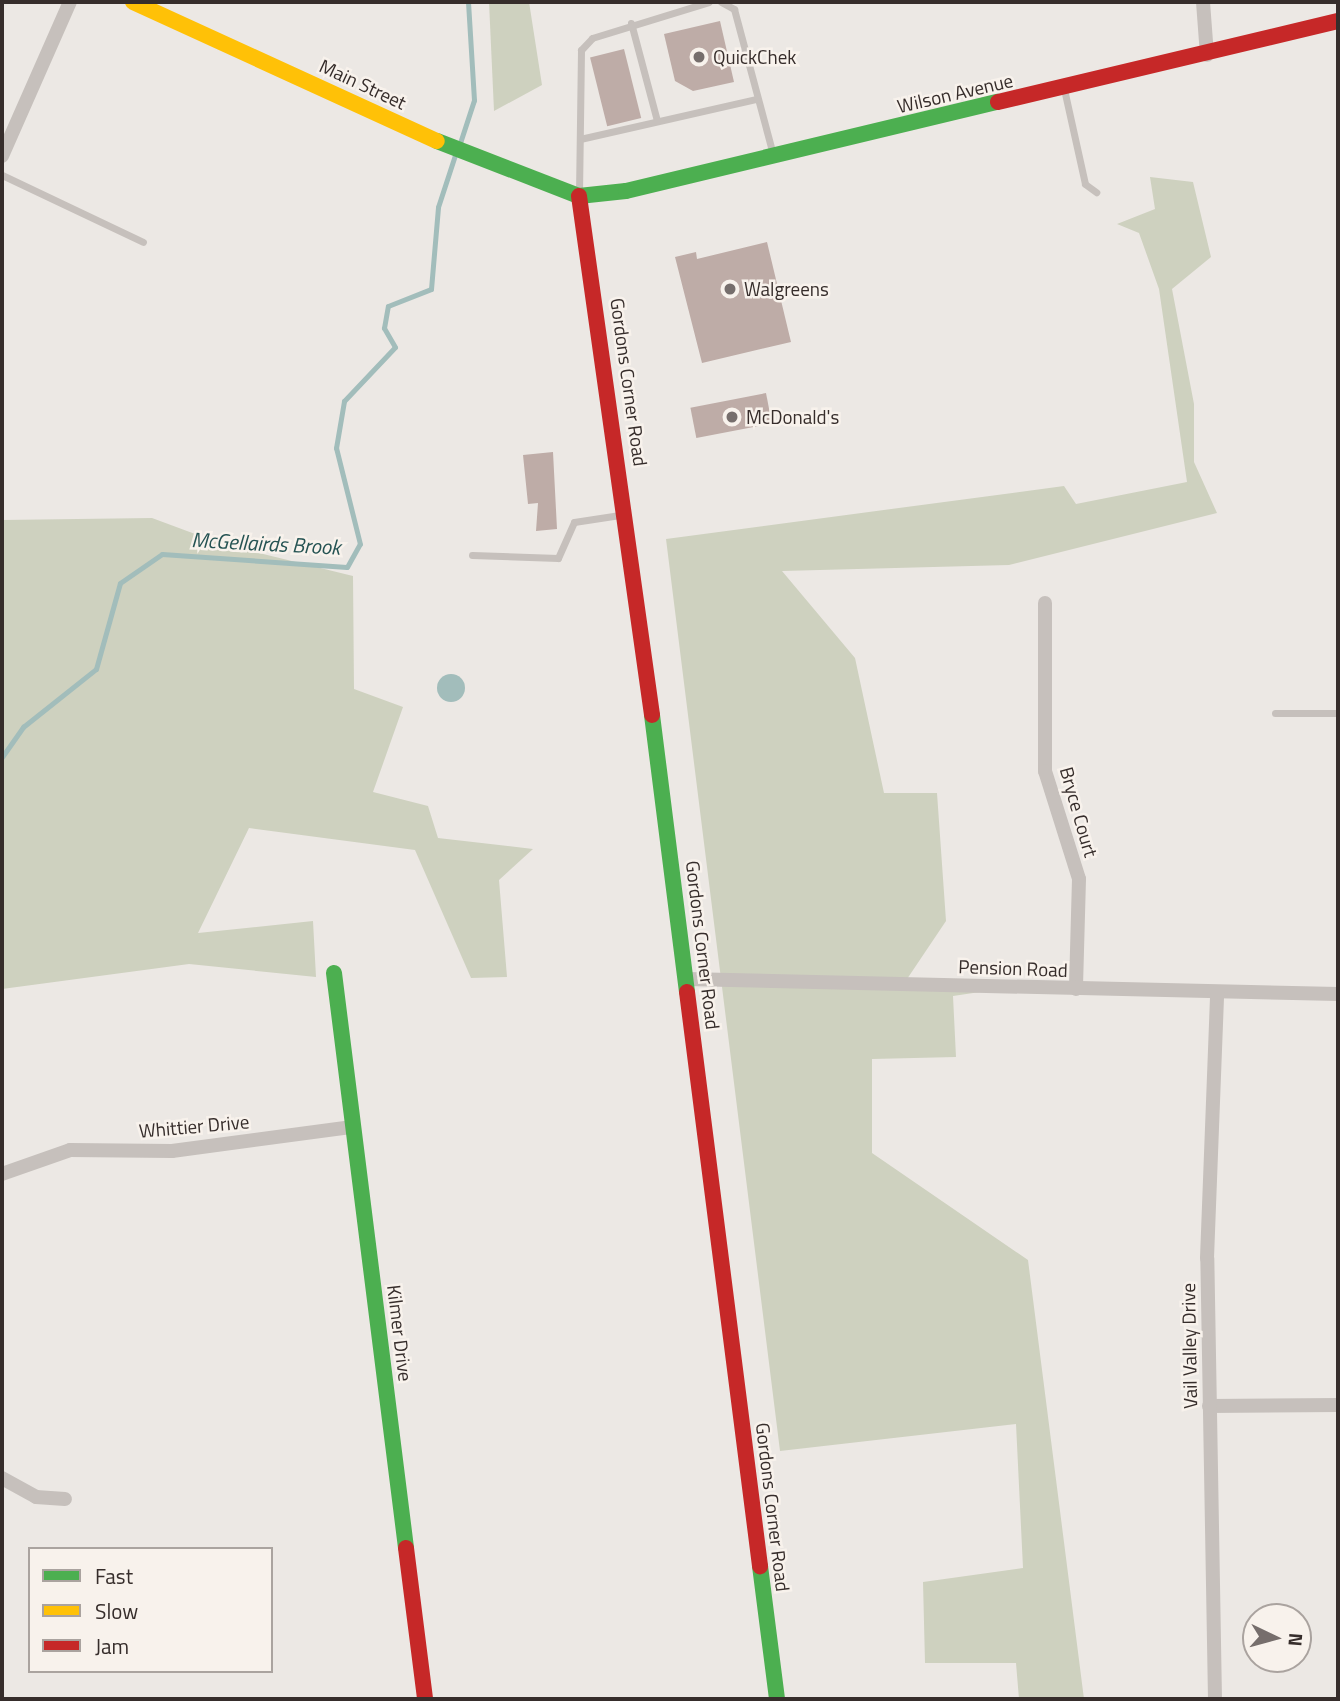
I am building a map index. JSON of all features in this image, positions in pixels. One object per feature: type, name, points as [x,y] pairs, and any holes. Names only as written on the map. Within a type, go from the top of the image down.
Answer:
[{"type":"street","points":[[2,156],[70,2]]},
{"type":"street","name":"Main Street","points":[[133,2],[482,163],[579,196]]},
{"type":"street","points":[[1203,2],[1207,55]]},
{"type":"street","name":"Wilson Avenue","points":[[579,196],[773,156],[1064,89],[1338,21]]},
{"type":"street","name":"Gordons Corner Road","points":[[579,196],[627,514],[777,1699]]},
{"type":"street","name":"Bryce Court","points":[[1045,603],[1045,771],[1079,879],[1076,989]]},
{"type":"street","name":"Kilmer Drive","points":[[334,973],[425,1699]]},
{"type":"street","name":"Pension Road","points":[[686,979],[1338,994]]},
{"type":"street","name":"Vail Valley Drive","points":[[1215,1699],[1207,1258],[1217,992]]},
{"type":"street","name":"Whittier Drive","points":[[2,1174],[70,1150],[172,1151],[352,1128]]},
{"type":"street","points":[[1209,1406],[1338,1405]]},
{"type":"street","points":[[2,1478],[36,1497],[65,1499]]},
{"type":"lane","points":[[579,196],[582,50],[592,38],[631,23],[709,2]]},
{"type":"lane","points":[[721,2],[734,9],[773,156]]},
{"type":"lane","points":[[631,23],[657,121]]},
{"type":"lane","points":[[1064,89],[1085,184],[1096,192]]},
{"type":"lane","points":[[580,139],[756,99]]},
{"type":"lane","points":[[2,175],[142,242]]},
{"type":"lane","points":[[472,555],[558,558],[574,522],[627,514]]},
{"type":"lane","points":[[1275,713],[1338,713]]},
{"type":"green space","points":[[489,2],[529,2],[542,85],[494,111]]},
{"type":"green space","points":[[1150,177],[1193,182],[1211,257],[1172,289],[1194,404],[1194,462],[1217,513],[1009,565],[782,571],[855,658],[884,793],[937,793],[946,921],[903,985],[980,992],[953,996],[956,1057],[872,1059],[872,1153],[1028,1260],[1084,1699],[1019,1699],[1016,1663],[925,1663],[923,1582],[1023,1568],[1016,1424],[780,1451],[666,539],[1064,486],[1076,504],[1187,482],[1159,289],[1139,233],[1117,224],[1155,209]]},
{"type":"green space","points":[[152,518],[222,544],[353,576],[354,689],[403,707],[373,792],[428,806],[438,838],[533,849],[499,880],[507,977],[471,978],[415,850],[249,828],[198,933],[313,921],[316,977],[189,964],[2,989],[2,520]]},
{"type":"water","points":[[451,674],[461,678],[465,688],[461,698],[451,702],[441,698],[437,688],[441,678]]},
{"type":"building","name":"QuickChek","points":[[720,21],[734,82],[693,91],[675,81],[664,34]]},
{"type":"building","points":[[624,49],[641,118],[607,126],[590,57]]},
{"type":"building","name":"Walgreens","points":[[767,242],[791,342],[702,363],[675,257],[696,252],[697,259]]},
{"type":"building","name":"McDonald's","points":[[766,393],[772,423],[696,438],[690,408]]},
{"type":"building","points":[[553,452],[557,529],[536,531],[538,503],[528,504],[523,455]]},
{"type":"waterway","name":"McGellairds Brook","points":[[459,146],[474,100],[468,2]]},
{"type":"waterway","name":"McGellairds Brook","points":[[2,757],[23,727],[96,669],[120,583],[162,554],[347,567],[360,544],[336,448],[344,401],[395,347],[384,328],[388,306],[431,289],[438,207],[455,155]]},
{"type":"traffic: fast","points":[[437,141],[579,196],[626,191],[998,102]]},
{"type":"traffic: fast","points":[[652,715],[687,992]]},
{"type":"traffic: fast","points":[[334,973],[406,1548]]},
{"type":"traffic: fast","points":[[760,1566],[777,1699]]},
{"type":"traffic: slow","points":[[133,2],[437,141]]},
{"type":"traffic: jam","points":[[998,102],[1338,21]]},
{"type":"traffic: jam","points":[[579,196],[652,715]]},
{"type":"traffic: jam","points":[[687,992],[760,1566]]},
{"type":"traffic: jam","points":[[406,1548],[425,1699]]},
{"type":"place","name":"QuickChek","points":[[699,57]]},
{"type":"place","name":"Walgreens","points":[[730,289]]},
{"type":"place","name":"McDonald's","points":[[732,417]]}]
